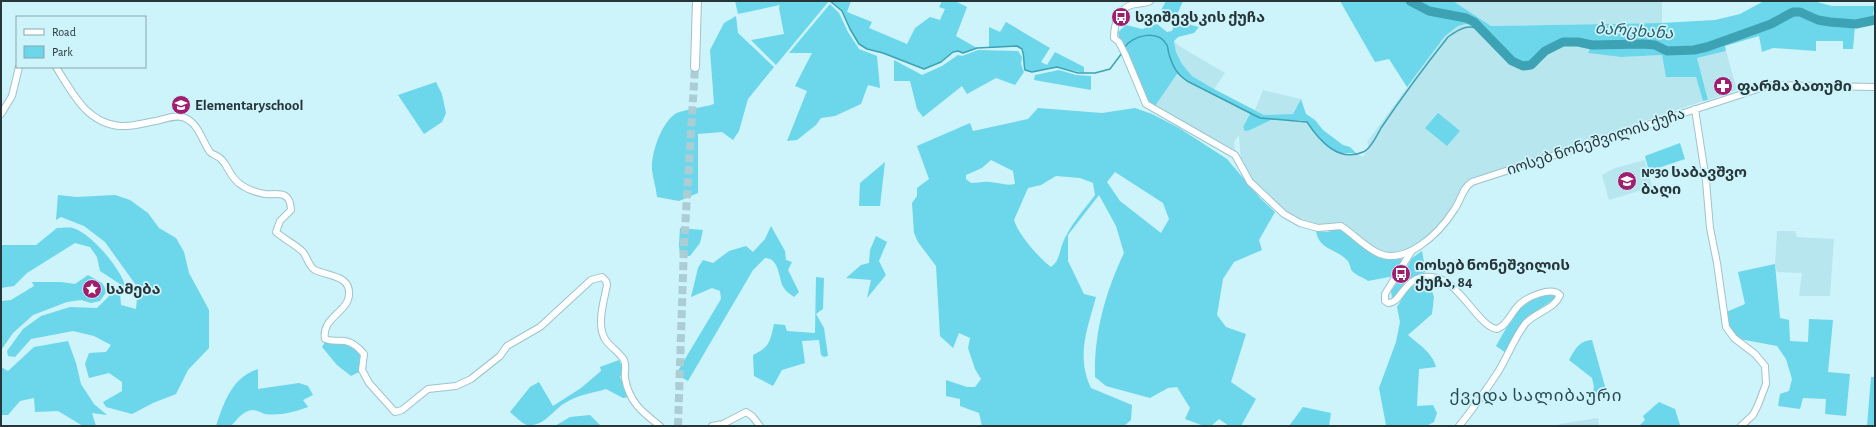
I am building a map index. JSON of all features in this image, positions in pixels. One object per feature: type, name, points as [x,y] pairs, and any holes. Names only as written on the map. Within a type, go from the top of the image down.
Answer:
[{"type":"highway","points":[[695,67],[697,1]]},
{"type":"street","points":[[1150,1],[1142,4],[1131,5],[1122,11],[1115,24],[1114,38],[1124,50],[1146,104],[1234,155],[1250,182],[1284,214],[1300,223],[1318,228],[1341,226],[1370,248],[1383,255],[1411,252]]},
{"type":"street","points":[[1,114],[12,96],[19,68]]},
{"type":"street","points":[[57,68],[85,112],[95,118],[120,126],[159,120],[174,116],[186,118],[196,128],[210,152],[222,160],[232,178],[244,187],[265,194],[276,193],[284,195],[290,202],[291,210],[280,221],[276,232],[284,240],[302,251],[314,269],[340,278],[348,285],[350,295],[329,322],[324,332],[325,339],[334,342],[344,341],[358,347],[364,354],[362,370],[369,383],[395,412],[402,410],[428,389],[456,386],[471,379],[500,356],[507,346],[540,327],[591,280],[598,276],[602,277],[606,281],[607,285],[600,319],[605,341],[623,359],[626,370],[624,375],[626,384],[633,402],[660,426]]},
{"type":"street","name":"იოსებ ნონეშვილის ქუჩა","points":[[1459,426],[1498,371],[1524,325],[1532,316],[1554,304],[1560,295],[1557,292],[1551,291],[1532,297],[1520,304],[1503,327],[1497,329],[1486,325],[1471,306],[1456,291],[1444,282],[1433,277],[1412,281],[1396,301],[1391,303],[1385,301],[1385,294],[1411,252],[1421,245],[1444,223],[1456,207],[1466,186],[1472,182],[1770,85],[1875,87]]},
{"type":"street","points":[[1695,109],[1706,182],[1710,228],[1717,263],[1726,327],[1734,338],[1754,354],[1765,366],[1766,384],[1758,405],[1753,415],[1740,426]]},
{"type":"street","points":[[712,426],[723,424],[746,412],[752,416],[760,426]]},
{"type":"shaded area","points":[[1453,1],[1662,1],[1662,23],[1491,26]]},
{"type":"shaded area","points":[[1875,18],[1875,24],[1843,25],[1845,21]]},
{"type":"shaded area","points":[[1474,22],[1501,50],[1538,57],[1553,46],[1563,42],[1578,42],[1592,45],[1588,53],[1621,57],[1662,55],[1696,77],[1703,101],[1466,181],[1450,213],[1423,242],[1405,252],[1391,254],[1379,252],[1343,224],[1322,226],[1303,223],[1285,212],[1250,180],[1241,160],[1239,135],[1234,142],[1235,150],[1155,106],[1177,74],[1187,81],[1250,114],[1243,127],[1250,130],[1271,120],[1301,120],[1307,122],[1325,145],[1351,155],[1356,153],[1363,157],[1369,148],[1367,142],[1445,36],[1458,26]]},
{"type":"shaded area","points":[[1174,41],[1179,46],[1225,73],[1214,89],[1192,76],[1182,64],[1176,52]]},
{"type":"shaded area","points":[[1726,51],[1737,90],[1708,100],[1697,58]]},
{"type":"shaded area","points":[[1263,90],[1301,99],[1293,114],[1264,115],[1255,110]]},
{"type":"shaded area","name":"№30 საბავშვო ბაღი","points":[[1645,160],[1652,187],[1609,200],[1602,175],[1615,168]]},
{"type":"shaded area","points":[[1777,231],[1795,231],[1797,237],[1834,239],[1830,296],[1799,296],[1802,273],[1777,272],[1775,264]]},
{"type":"shaded area","points":[[1598,418],[1599,426],[1558,426],[1560,424]]},
{"type":"green space","points":[[735,1],[829,1],[776,65],[751,40],[784,34],[779,8],[780,5],[738,14]]},
{"type":"green space","points":[[830,1],[851,1],[847,12],[872,22],[869,28],[907,44],[915,28],[930,17],[940,20],[945,9],[939,7],[942,1],[955,1],[967,7],[956,36],[977,48],[963,53],[958,51],[953,52],[941,62],[924,69],[883,53],[867,49],[859,44],[842,11]]},
{"type":"green space","points":[[1166,1],[1183,1],[1176,17],[1161,10]]},
{"type":"green space","points":[[1340,1],[1453,1],[1491,26],[1662,23],[1715,20],[1740,14],[1764,1],[1813,1],[1832,6],[1875,6],[1873,14],[1875,18],[1844,25],[1855,26],[1853,49],[1843,49],[1843,41],[1816,41],[1816,51],[1773,48],[1762,52],[1759,36],[1725,46],[1726,51],[1697,58],[1708,100],[1703,101],[1696,77],[1666,77],[1662,55],[1621,57],[1588,53],[1592,44],[1571,42],[1551,47],[1545,50],[1531,63],[1525,66],[1519,65],[1512,61],[1490,41],[1473,22],[1458,26],[1445,36],[1407,87],[1389,59],[1375,62]]},
{"type":"green space","points":[[830,4],[839,13],[848,32],[859,49],[877,56],[880,88],[868,85],[861,104],[835,116],[821,118],[816,125],[797,140],[787,141],[807,91],[795,86],[812,53],[789,53]]},
{"type":"green space","points":[[736,16],[738,33],[774,67],[748,99],[739,131],[733,140],[722,132],[698,134],[698,193],[679,201],[657,197],[652,163],[655,147],[661,132],[675,114],[714,104],[710,50],[724,23]]},
{"type":"green space","points":[[1176,21],[1199,27],[1194,33],[1178,37],[1174,41],[1176,52],[1182,64],[1192,76],[1264,115],[1293,114],[1301,99],[1306,114],[1315,120],[1323,130],[1343,145],[1350,147],[1356,153],[1337,153],[1326,145],[1307,122],[1301,120],[1271,120],[1245,131],[1243,127],[1250,114],[1187,81],[1177,74],[1155,106],[1146,101],[1120,41],[1118,32],[1126,25],[1142,29],[1157,24],[1167,32],[1172,31]]},
{"type":"green space","points":[[1006,22],[1050,48],[1041,62],[1047,65],[1055,52],[1084,67],[1084,73],[1057,67],[1032,72],[1025,70],[1022,49],[1017,46],[989,48],[989,27],[1000,32]]},
{"type":"green space","points":[[978,50],[1018,51],[1022,57],[1021,64],[1024,72],[1015,85],[996,78],[967,94],[962,86],[923,117],[917,109],[910,81],[894,81],[894,60],[922,75],[942,66],[958,55],[962,56]]},
{"type":"green space","points":[[1059,70],[1076,75],[1091,76],[1091,90],[1034,80],[1035,75]]},
{"type":"green space","points":[[436,82],[442,94],[446,113],[442,122],[424,134],[398,95]]},
{"type":"green space","points":[[1038,108],[1102,113],[1135,108],[1152,114],[1179,128],[1227,159],[1260,198],[1275,212],[1259,240],[1262,250],[1234,262],[1223,279],[1217,315],[1226,327],[1246,334],[1231,382],[1256,399],[1241,426],[1229,426],[1219,419],[1211,426],[1204,426],[1185,419],[1190,408],[1177,387],[1168,388],[1150,398],[1106,386],[1095,377],[1096,345],[1102,314],[1111,283],[1124,253],[1116,226],[1099,195],[1068,235],[1068,261],[1084,294],[1096,297],[1084,343],[1084,365],[1091,388],[1132,405],[1131,420],[1124,426],[982,426],[979,413],[960,406],[960,399],[946,396],[946,380],[967,387],[975,387],[981,379],[975,369],[968,348],[970,338],[959,333],[953,348],[940,336],[936,266],[918,242],[914,233],[912,203],[917,196],[917,188],[929,179],[917,146],[970,123],[973,131],[1028,119]],"holes":[[[991,160],[1013,171],[1015,184],[1006,185],[988,182],[971,183],[966,179],[966,175],[982,168]],[[1115,172],[1163,203],[1169,219],[1161,233],[1120,201],[1107,182]],[[1056,176],[1080,178],[1093,183],[1095,195],[1068,231],[1057,260],[1051,267],[1030,245],[1016,226],[1014,220],[1028,188],[1041,185]]]},
{"type":"green space","points":[[1438,113],[1460,131],[1447,146],[1425,128]]},
{"type":"green space","points":[[1680,143],[1685,159],[1649,171],[1645,156]]},
{"type":"green space","points":[[885,162],[880,206],[859,206],[860,183]]},
{"type":"green space","points":[[58,195],[76,197],[115,195],[130,200],[148,213],[159,228],[176,238],[184,252],[189,273],[209,310],[209,348],[188,370],[176,394],[153,403],[132,414],[106,407],[103,402],[122,391],[122,382],[109,373],[89,378],[85,364],[89,353],[106,352],[111,345],[94,336],[73,331],[31,339],[15,357],[8,356],[7,351],[23,329],[41,316],[70,307],[97,308],[113,292],[120,293],[121,305],[136,309],[138,288],[105,242],[84,226],[61,217],[56,220]]},
{"type":"green space","points":[[771,226],[785,251],[786,260],[792,262],[788,270],[799,292],[794,297],[786,291],[782,284],[776,265],[770,259],[765,258],[753,270],[688,381],[676,374],[721,299],[720,291],[712,288],[691,297],[698,268],[703,260],[713,263],[729,251],[746,246],[753,252],[765,239]]},
{"type":"green space","points":[[57,228],[73,228],[80,231],[97,244],[119,272],[126,288],[100,271],[97,257],[90,247],[75,243],[27,273],[14,286],[1,288],[1,245],[36,245]]},
{"type":"green space","points":[[680,228],[703,230],[700,243],[690,256],[680,256]]},
{"type":"green space","points":[[1337,228],[1370,250],[1399,257],[1402,260],[1402,264],[1394,276],[1368,281],[1351,270],[1347,260],[1320,242],[1316,231],[1328,232]]},
{"type":"green space","points":[[876,236],[887,242],[879,261],[886,275],[867,298],[871,280],[846,278],[861,265],[869,263],[870,250]]},
{"type":"green space","points":[[1422,251],[1426,272],[1412,278],[1404,285],[1395,298],[1392,298],[1391,291],[1404,273],[1412,258]]},
{"type":"green space","points":[[1775,264],[1780,318],[1789,320],[1790,341],[1808,342],[1809,319],[1833,320],[1828,372],[1850,374],[1846,416],[1825,414],[1826,399],[1803,398],[1800,409],[1778,406],[1780,394],[1789,391],[1792,379],[1786,359],[1777,346],[1734,338],[1729,332],[1724,313],[1745,304],[1738,272]]},
{"type":"green space","points":[[88,275],[102,283],[107,291],[100,301],[91,303],[81,300],[67,302],[33,315],[13,333],[1,350],[1,301],[11,300],[34,286],[32,282],[61,282],[75,284]]},
{"type":"green space","points":[[816,277],[824,278],[823,309],[816,314],[824,328],[828,356],[824,357],[821,355],[819,340],[802,341],[805,363],[782,370],[773,386],[754,376],[753,355],[766,346],[774,324],[785,325],[787,331],[815,333]]},
{"type":"green space","points":[[1428,279],[1434,297],[1432,314],[1408,335],[1432,357],[1436,367],[1419,369],[1417,406],[1433,405],[1437,413],[1434,422],[1426,426],[1375,426],[1386,425],[1379,388],[1396,342],[1400,322],[1397,307],[1407,290],[1417,283]]},
{"type":"green space","points":[[1548,294],[1555,295],[1556,298],[1524,320],[1506,353],[1496,346],[1511,320],[1521,308],[1537,298]]},
{"type":"green space","points":[[1592,340],[1606,390],[1592,396],[1594,387],[1592,378],[1569,360],[1580,344]]},
{"type":"green space","points":[[68,341],[76,363],[81,384],[94,404],[107,415],[92,413],[96,426],[83,426],[58,411],[35,412],[34,398],[20,401],[8,415],[1,415],[1,367],[8,371],[34,347]]},
{"type":"green space","points":[[325,342],[353,347],[361,353],[361,371],[351,376],[337,365],[322,347]]},
{"type":"green space","points":[[619,360],[624,370],[620,377],[629,397],[623,398],[606,389],[585,394],[570,400],[543,421],[533,425],[525,424],[510,412],[530,387],[539,382],[553,406],[581,388],[601,371],[600,367]]},
{"type":"green space","points":[[258,369],[258,389],[299,383],[308,386],[313,395],[303,400],[308,407],[282,414],[265,414],[254,410],[249,410],[240,416],[231,426],[216,426],[222,408],[235,384],[249,373]]},
{"type":"green space","points":[[1871,377],[1875,377],[1875,426],[1867,426]]},
{"type":"green space","points":[[1659,402],[1675,409],[1680,425],[1639,426],[1645,420],[1643,416]]},
{"type":"green space","points":[[1303,407],[1331,413],[1329,426],[1289,426]]},
{"type":"green space","points":[[590,415],[601,426],[555,426],[570,417]]},
{"type":"waterway","points":[[830,1],[842,11],[859,44],[867,49],[883,53],[924,69],[941,62],[953,52],[958,51],[963,53],[977,48],[1017,46],[1022,49],[1025,70],[1032,72],[1057,67],[1078,73],[1095,73],[1110,69],[1122,53]]},
{"type":"waterway","name":"ბარცხანა","points":[[1410,1],[1429,11],[1466,18],[1474,22],[1512,61],[1523,66],[1531,65],[1545,51],[1563,42],[1578,42],[1592,45],[1643,44],[1655,45],[1667,51],[1694,50],[1707,47],[1771,24],[1793,12],[1800,12],[1818,20],[1830,22],[1856,24],[1875,20]]},
{"type":"waterway","points":[[1124,48],[1128,43],[1139,37],[1152,35],[1158,37],[1167,45],[1174,66],[1180,75],[1187,81],[1260,118],[1307,122],[1317,136],[1330,148],[1337,152],[1354,155],[1363,152],[1371,145],[1397,105],[1448,37],[1460,29],[1469,27],[1473,27],[1482,32]]},
{"type":"tunnel","points":[[678,426],[684,245],[695,67]]},
{"type":"place","name":"სვიშევსკის ქუჩა","points":[[1121,17]]},
{"type":"place","name":"ფარმა ბათუმი","points":[[1723,86]]},
{"type":"place","name":"Elementaryschool","points":[[181,105]]},
{"type":"place","name":"№30 საბავშვო ბაღი","points":[[1627,181]]},
{"type":"place","name":"იოსებ ნონეშვილის ქუჩა, 84","points":[[1401,274]]},
{"type":"place","name":"სამება","points":[[92,289]]},
{"type":"district","name":"ქვედა სალიბაური","points":[[1536,395]]}]
